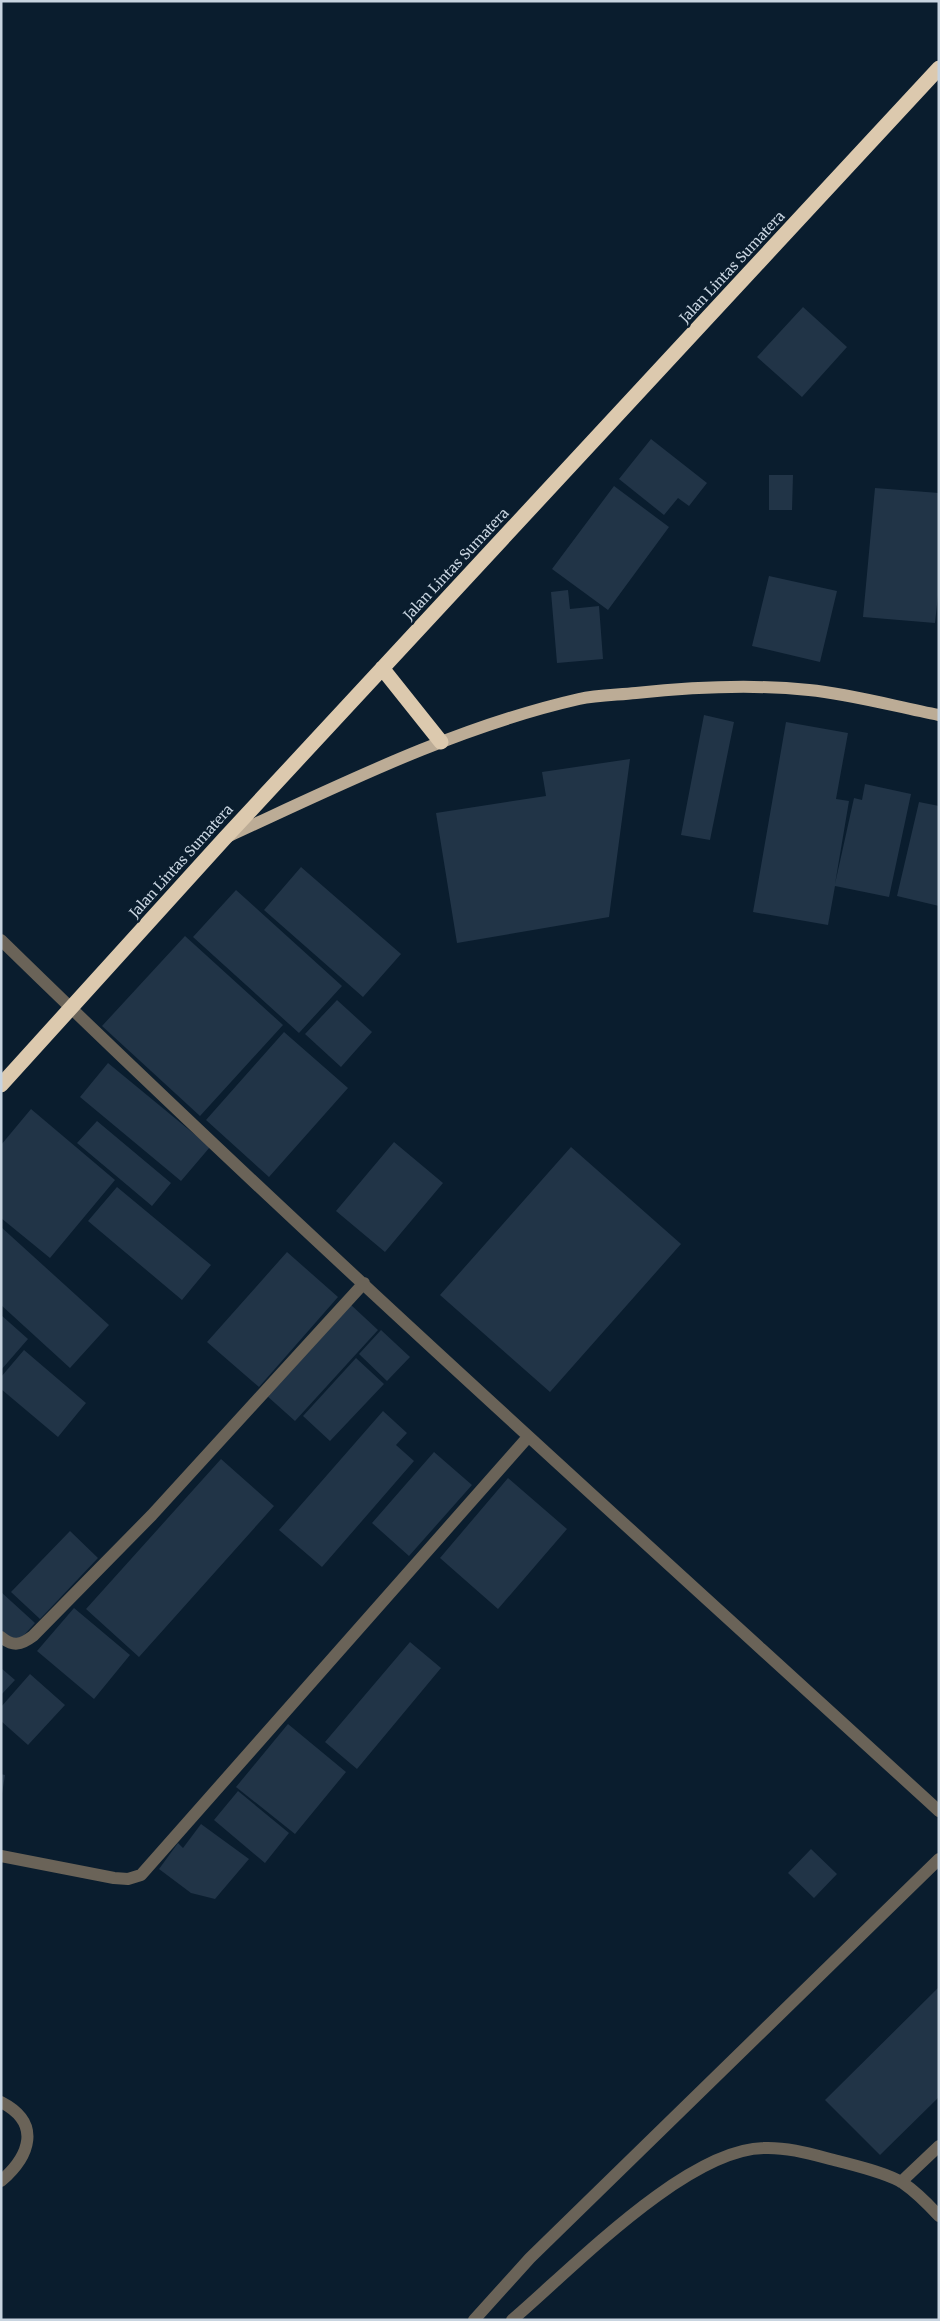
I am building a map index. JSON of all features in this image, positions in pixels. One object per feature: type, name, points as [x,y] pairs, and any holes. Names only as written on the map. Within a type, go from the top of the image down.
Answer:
[{"type":"highway","name":"Jalan Lintas Sumatera","points":[[1,1085],[224,839],[939,68]]},
{"type":"highway","points":[[382,668],[441,742]]},
{"type":"main road","points":[[224,839],[385,764],[441,742],[581,698],[684,688],[748,686],[810,690],[939,715]]},
{"type":"street","points":[[1,940],[528,1437],[939,1811]]},
{"type":"street","points":[[1,1637],[12,1644],[17,1644],[24,1643],[33,1636],[152,1515],[364,1283]]},
{"type":"street","points":[[1,1856],[114,1878],[128,1879],[142,1875],[528,1437]]},
{"type":"street","points":[[474,2320],[530,2258],[939,1859]]},
{"type":"street","points":[[1,2102],[12,2107],[20,2115],[26,2124],[28,2135],[26,2149],[18,2163],[1,2181]]},
{"type":"street","points":[[901,2182],[939,2146]]},
{"type":"street","points":[[512,2320],[635,2213],[680,2179],[720,2157],[764,2148],[786,2150],[845,2163],[901,2182],[939,2216]]},
{"type":"building","points":[[803,307],[847,347],[802,397],[757,357]]},
{"type":"building","points":[[651,439],[707,483],[689,506],[678,498],[664,515],[619,479]]},
{"type":"building","points":[[769,475],[793,475],[792,510],[769,510]]},
{"type":"building","points":[[614,486],[669,527],[608,610],[552,569]]},
{"type":"building","points":[[875,488],[939,493],[939,586],[935,623],[863,617]]},
{"type":"building","points":[[769,576],[837,591],[820,662],[752,646]]},
{"type":"building","points":[[568,590],[570,609],[599,606],[603,659],[557,663],[551,592]]},
{"type":"building","points":[[704,715],[734,722],[710,840],[681,835]]},
{"type":"building","points":[[786,722],[848,733],[836,799],[849,801],[835,884],[854,798],[862,800],[865,784],[911,794],[889,897],[835,886],[828,925],[753,912]]},
{"type":"building","points":[[630,759],[609,917],[457,943],[436,813],[546,796],[542,772]]},
{"type":"building","points":[[919,802],[939,806],[939,906],[897,896]]},
{"type":"building","points":[[301,867],[401,954],[363,997],[264,910]]},
{"type":"building","points":[[236,890],[342,986],[299,1033],[193,937]]},
{"type":"building","points":[[185,936],[283,1025],[200,1116],[102,1026]]},
{"type":"building","points":[[337,1000],[372,1032],[341,1067],[305,1034]]},
{"type":"building","points":[[284,1032],[348,1088],[269,1177],[206,1120]]},
{"type":"building","points":[[108,1063],[210,1147],[181,1181],[80,1097]]},
{"type":"building","points":[[31,1109],[115,1180],[50,1258],[1,1218],[1,1145]]},
{"type":"building","points":[[97,1121],[171,1183],[152,1206],[77,1143]]},
{"type":"building","points":[[394,1142],[443,1183],[385,1252],[336,1211]]},
{"type":"building","points":[[571,1147],[681,1244],[550,1392],[440,1295]]},
{"type":"building","points":[[117,1187],[211,1265],[182,1300],[88,1221]]},
{"type":"building","points":[[1,1227],[109,1325],[70,1368],[1,1305]]},
{"type":"building","points":[[287,1252],[338,1297],[259,1387],[207,1342]]},
{"type":"building","points":[[350,1304],[378,1330],[295,1421],[266,1395]]},
{"type":"building","points":[[1,1315],[28,1339],[1,1370]]},
{"type":"building","points":[[381,1330],[410,1357],[387,1381],[359,1354]]},
{"type":"building","points":[[24,1350],[86,1403],[58,1437],[1,1389],[1,1377]]},
{"type":"building","points":[[356,1358],[384,1384],[330,1441],[303,1416]]},
{"type":"building","points":[[383,1411],[407,1433],[396,1445],[414,1461],[322,1567],[279,1530]]},
{"type":"building","points":[[434,1452],[472,1485],[409,1556],[372,1523]]},
{"type":"building","points":[[221,1459],[274,1506],[139,1657],[86,1609]]},
{"type":"building","points":[[508,1478],[567,1529],[498,1609],[440,1558]]},
{"type":"building","points":[[70,1531],[98,1558],[40,1619],[11,1592]]},
{"type":"building","points":[[1,1592],[35,1623],[16,1644],[1,1630]]},
{"type":"building","points":[[74,1608],[130,1655],[94,1699],[37,1651]]},
{"type":"building","points":[[410,1642],[441,1668],[357,1769],[325,1742]]},
{"type":"building","points":[[1,1668],[15,1680],[1,1695]]},
{"type":"building","points":[[30,1674],[65,1705],[28,1745],[1,1721],[1,1707]]},
{"type":"building","points":[[288,1724],[346,1772],[295,1834],[236,1787]]},
{"type":"building","points":[[1,1774],[5,1775],[2,1794],[1,1794]]},
{"type":"building","points":[[238,1791],[289,1833],[265,1863],[214,1820]]},
{"type":"building","points":[[201,1824],[249,1859],[215,1899],[191,1893],[159,1869],[178,1843],[183,1848]]},
{"type":"building","points":[[811,1849],[837,1874],[814,1898],[788,1873]]},
{"type":"building","points":[[939,1987],[939,2097],[880,2155],[825,2100]]}]
